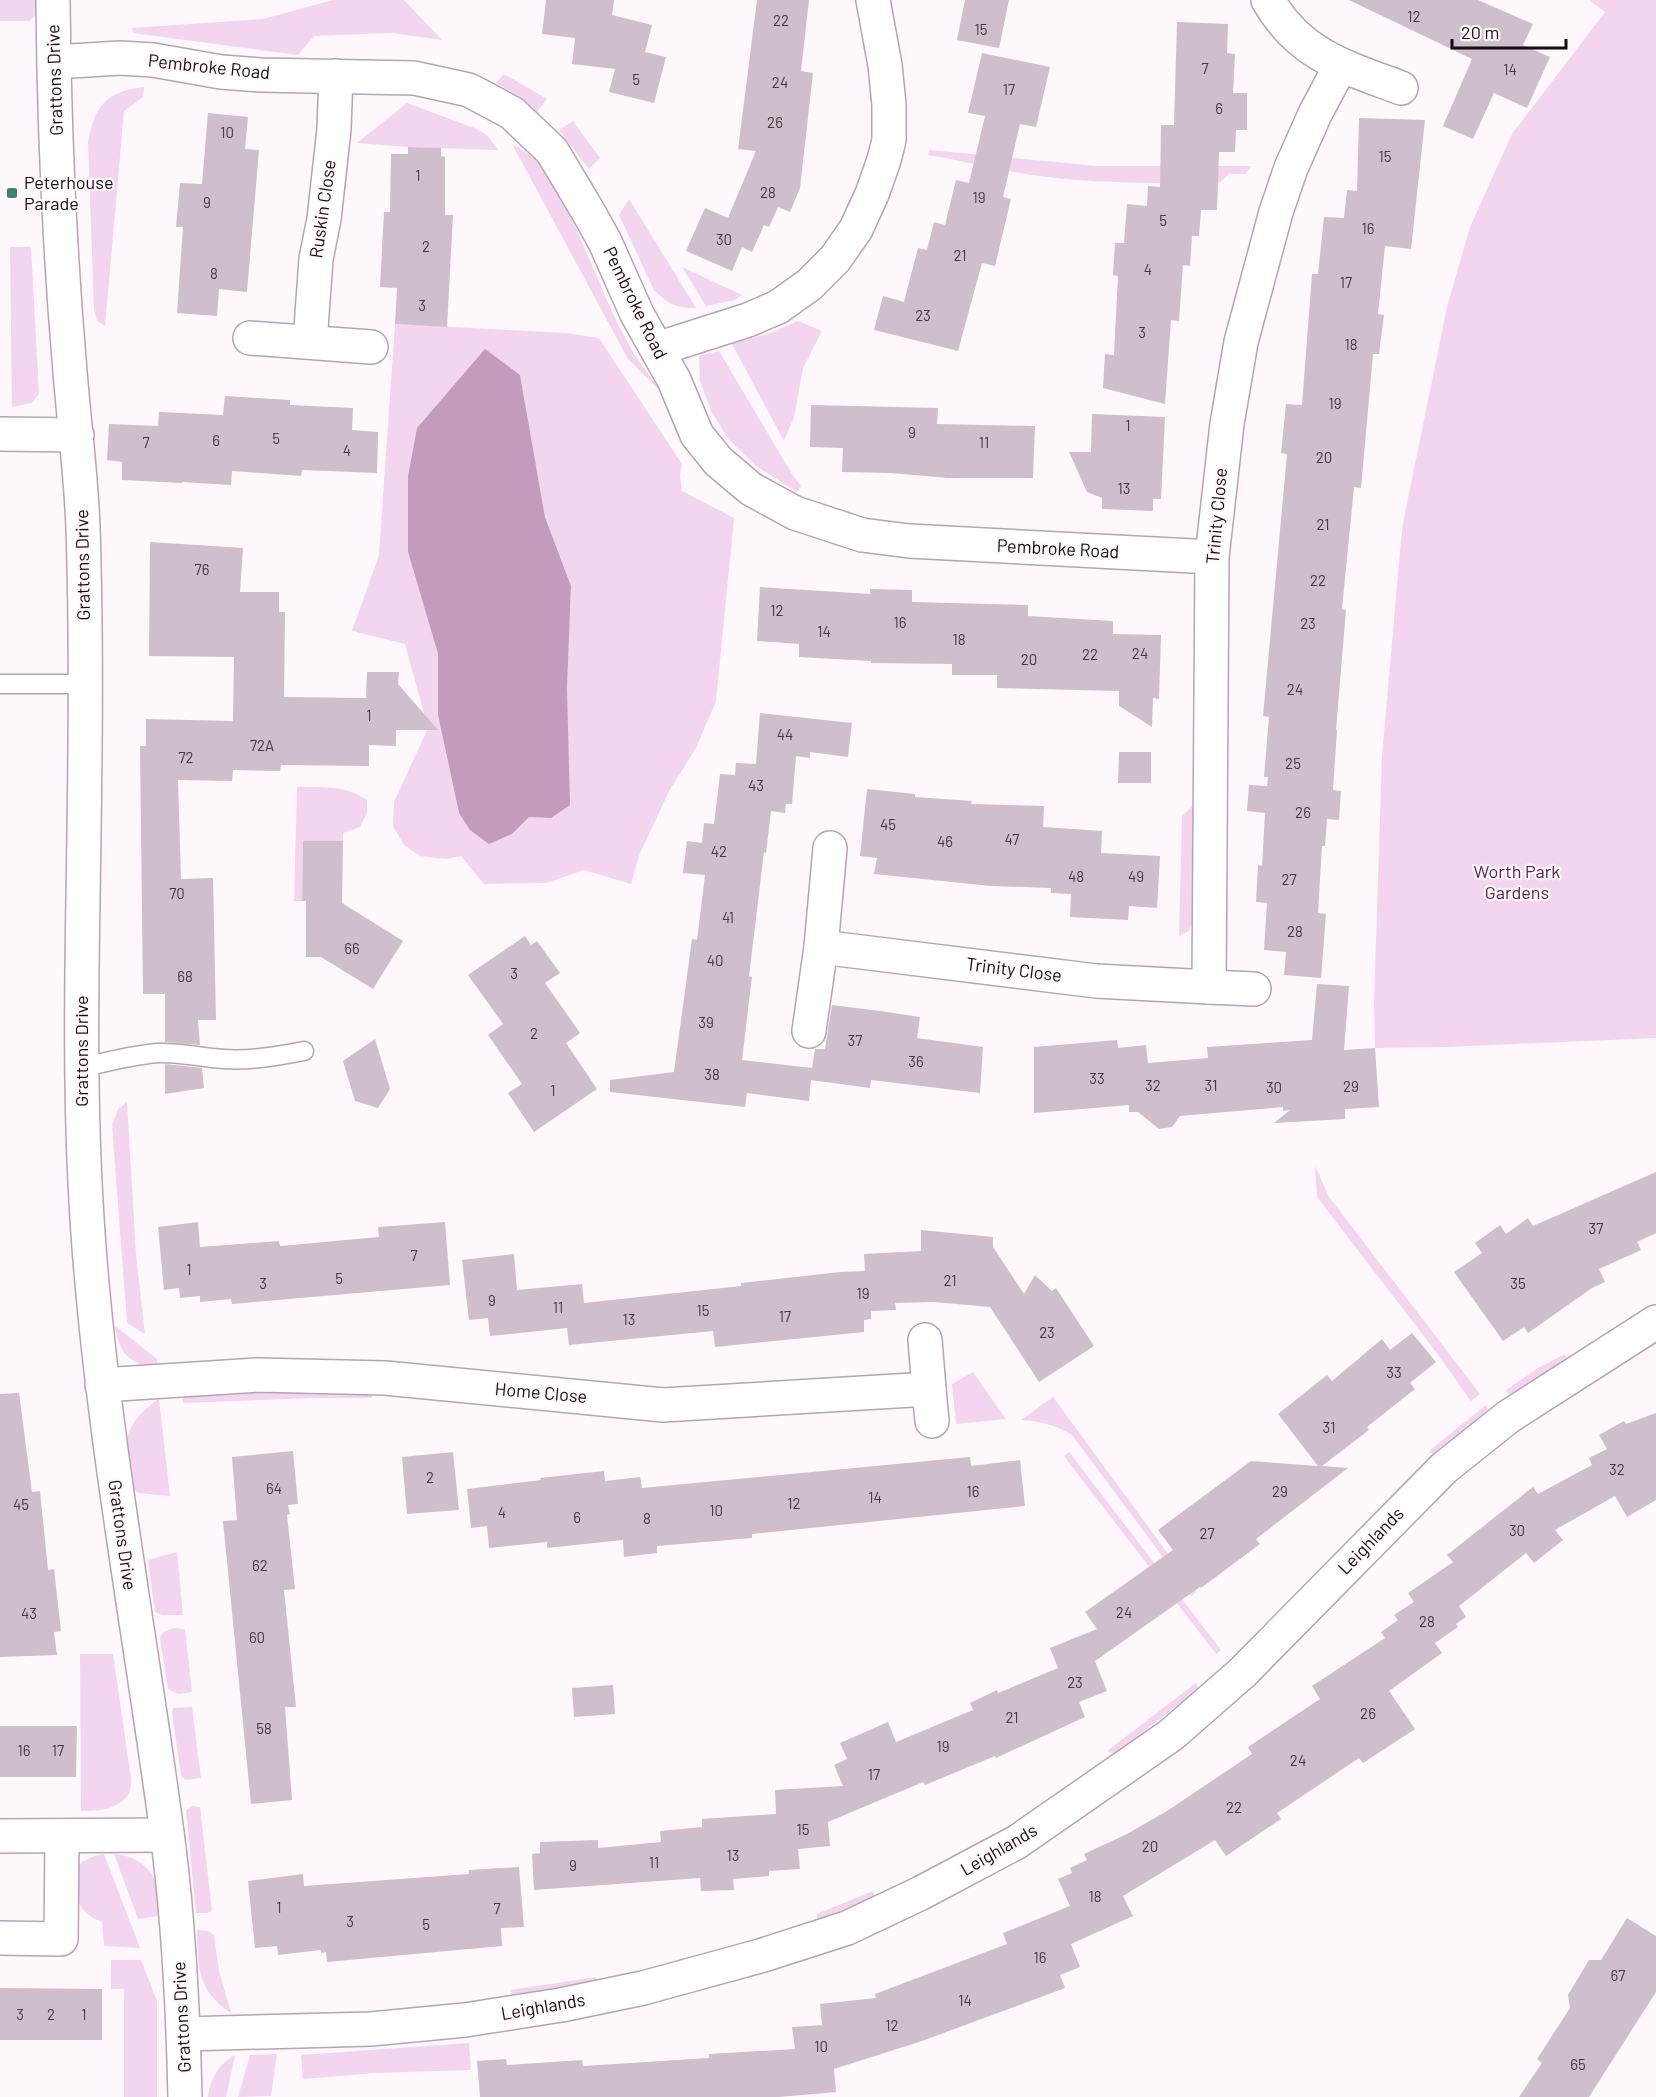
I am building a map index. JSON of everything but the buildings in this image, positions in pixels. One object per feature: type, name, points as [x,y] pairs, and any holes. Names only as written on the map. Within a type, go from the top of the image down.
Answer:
[{"type":"street","name":"Grattons Drive","points":[[53,0],[62,255],[83,527],[85,684],[81,1068],[88,1237],[102,1385],[116,1497],[167,1835],[176,1919],[185,2097]]},
{"type":"street","points":[[657,349],[748,320],[778,307],[809,285],[835,259],[856,229],[876,182],[889,140],[889,105],[885,65],[873,0]]},
{"type":"street","points":[[1268,0],[1276,15],[1292,33],[1317,53],[1341,65],[1401,88]]},
{"type":"street","name":"Pembroke Road","points":[[55,62],[120,58],[153,60],[231,73],[414,78],[469,90],[512,113],[552,151],[605,242],[637,314],[674,380],[697,435],[717,461],[751,489],[795,513],[862,535],[909,541],[1212,557]]},
{"type":"street","name":"Trinity Close","points":[[1209,987],[1212,557],[1227,424],[1239,353],[1276,212],[1291,168],[1315,114],[1341,65]]},
{"type":"street","name":"Ruskin Close","points":[[310,342],[316,259],[324,219],[334,129],[336,76]]},
{"type":"street","points":[[250,338],[371,347]]},
{"type":"street","points":[[0,434],[77,435]]},
{"type":"street","points":[[809,1031],[821,946],[830,848]]},
{"type":"street","name":"Trinity Close","points":[[821,946],[1096,981],[1254,989]]},
{"type":"street","name":"Leighlands","points":[[183,2034],[371,2029],[465,2020],[561,2005],[643,1988],[760,1956],[847,1928],[910,1898],[1017,1842],[1171,1735],[1242,1673],[1444,1468],[1508,1417],[1656,1323]]},
{"type":"street","name":"Home Close","points":[[102,1385],[258,1375],[385,1378],[663,1405],[931,1405],[925,1340]]},
{"type":"street","points":[[0,1836],[167,1835]]},
{"type":"street","points":[[0,1938],[61,1939],[62,1837]]},
{"type":"lane","points":[[0,684],[85,684]]},
{"type":"lane","points":[[81,1068],[157,1053],[185,1053],[212,1058],[239,1059],[273,1058],[304,1050]]},
{"type":"green space","points":[[0,0],[36,0],[36,14],[30,21],[0,21]]},
{"type":"green space","points":[[333,0],[404,0],[442,40],[391,33],[314,36],[298,55],[133,33],[132,28],[263,19]]},
{"type":"green space","name":"Worth Park Gardens","points":[[1589,0],[1656,0],[1656,1038],[1375,1048],[1374,1002],[1382,756],[1400,552],[1403,523],[1447,307],[1470,227],[1512,134],[1605,12]]},
{"type":"green space","points":[[504,74],[547,99],[537,112],[521,97],[496,83]]},
{"type":"green space","points":[[144,87],[143,97],[124,111],[105,326],[97,321],[94,310],[88,142],[94,119],[104,103],[120,92]]},
{"type":"green space","points":[[407,103],[477,129],[488,136],[498,150],[357,143]]},
{"type":"green space","points":[[573,121],[600,158],[589,169],[559,130]]},
{"type":"green space","points":[[512,144],[535,158],[556,182],[616,321],[634,354],[662,393],[628,359]]},
{"type":"green space","points":[[929,150],[1097,166],[1251,166],[1245,174],[1229,174],[1217,185],[1096,181],[1008,171],[928,155]]},
{"type":"green space","points":[[629,199],[696,308],[673,304],[654,290],[619,215]]},
{"type":"green space","points":[[10,247],[31,247],[39,394],[32,403],[12,407]]},
{"type":"green space","points":[[682,267],[742,295],[734,300],[706,306]]},
{"type":"green space","points":[[798,321],[822,331],[803,368],[794,417],[784,441],[732,344],[770,333]]},
{"type":"green space","points":[[395,324],[567,333],[599,338],[682,464],[680,475],[682,491],[734,518],[716,701],[696,748],[669,791],[640,853],[631,884],[584,870],[546,883],[484,884],[461,856],[446,859],[420,856],[404,845],[393,826],[394,802],[428,728],[405,644],[352,631],[379,555]],"holes":[[[520,376],[545,517],[571,586],[567,689],[551,818],[529,817],[512,834],[459,813],[438,715],[438,654],[408,552],[408,476],[417,428]]]},
{"type":"green space","points":[[719,351],[801,486],[797,492],[756,466],[729,440],[711,411],[700,381],[699,356]]},
{"type":"green space","points":[[297,787],[342,789],[367,800],[367,813],[360,827],[343,833],[343,841],[303,841],[302,901],[294,901]]},
{"type":"green space","points":[[1194,804],[1193,921],[1189,931],[1179,936],[1182,816]]},
{"type":"green space","points":[[127,1102],[136,1254],[145,1334],[127,1323],[112,1125],[118,1109]]},
{"type":"green space","points":[[1315,1166],[1329,1197],[1480,1394],[1471,1401],[1317,1197]]},
{"type":"green space","points":[[114,1325],[157,1359],[158,1368],[139,1363],[127,1356],[119,1344]]},
{"type":"green space","points":[[1565,1354],[1567,1361],[1510,1394],[1505,1391],[1538,1368]]},
{"type":"green space","points":[[973,1372],[1006,1419],[956,1424],[952,1384]]},
{"type":"green space","points":[[371,1391],[372,1398],[183,1403],[182,1394],[223,1392]]},
{"type":"green space","points":[[1053,1397],[1196,1592],[1192,1596],[1072,1435],[1047,1424],[1021,1420]]},
{"type":"green space","points":[[159,1399],[170,1496],[138,1493],[134,1490],[127,1458],[127,1440],[132,1426],[147,1408]]},
{"type":"green space","points":[[1486,1405],[1488,1410],[1433,1455],[1429,1451]]},
{"type":"green space","points":[[1069,1452],[1221,1650],[1216,1654],[1064,1456]]},
{"type":"green space","points":[[177,1552],[183,1615],[162,1615],[155,1612],[148,1560]]},
{"type":"green space","points":[[174,1628],[185,1629],[192,1692],[178,1694],[168,1689],[160,1638],[163,1632]]},
{"type":"green space","points":[[80,1654],[113,1654],[131,1779],[130,1791],[125,1799],[114,1806],[94,1811],[81,1811]]},
{"type":"green space","points":[[1196,1683],[1198,1689],[1115,1754],[1107,1751]]},
{"type":"green space","points":[[192,1707],[201,1778],[185,1780],[181,1775],[172,1713],[173,1708]]},
{"type":"green space","points":[[192,1806],[200,1807],[212,1911],[207,1913],[196,1913],[186,1810]]},
{"type":"green space","points":[[104,1854],[140,1948],[104,1946],[102,1921],[86,1913],[76,1896],[74,1878],[76,1869],[82,1862]]},
{"type":"green space","points":[[114,1854],[135,1860],[151,1874],[159,1893],[160,1904],[157,1916],[138,1919]]},
{"type":"green space","points":[[873,1891],[876,1900],[817,1921],[817,1914]]},
{"type":"green space","points":[[197,1930],[208,1931],[214,1935],[219,1971],[231,2013],[211,1996],[206,1987],[199,1967]]},
{"type":"green space","points":[[111,1960],[141,1960],[157,2001],[157,2097],[124,2097],[124,1989],[111,1989]]},
{"type":"green space","points":[[596,1977],[596,1982],[513,1997],[510,1990]]},
{"type":"green space","points":[[469,2043],[471,2070],[375,2073],[303,2079],[301,2055]]},
{"type":"green space","points":[[277,2054],[271,2096],[238,2097],[250,2055]]},
{"type":"green space","points":[[235,2055],[226,2097],[208,2097],[216,2073]]},
{"type":"shaded area","points":[[485,349],[520,375],[545,517],[571,586],[567,689],[570,805],[551,818],[529,817],[512,834],[489,844],[470,830],[459,813],[438,715],[438,654],[408,552],[408,476],[417,428]]},
{"type":"place","name":"Peterhouse Parade","points":[[12,193]]}]
